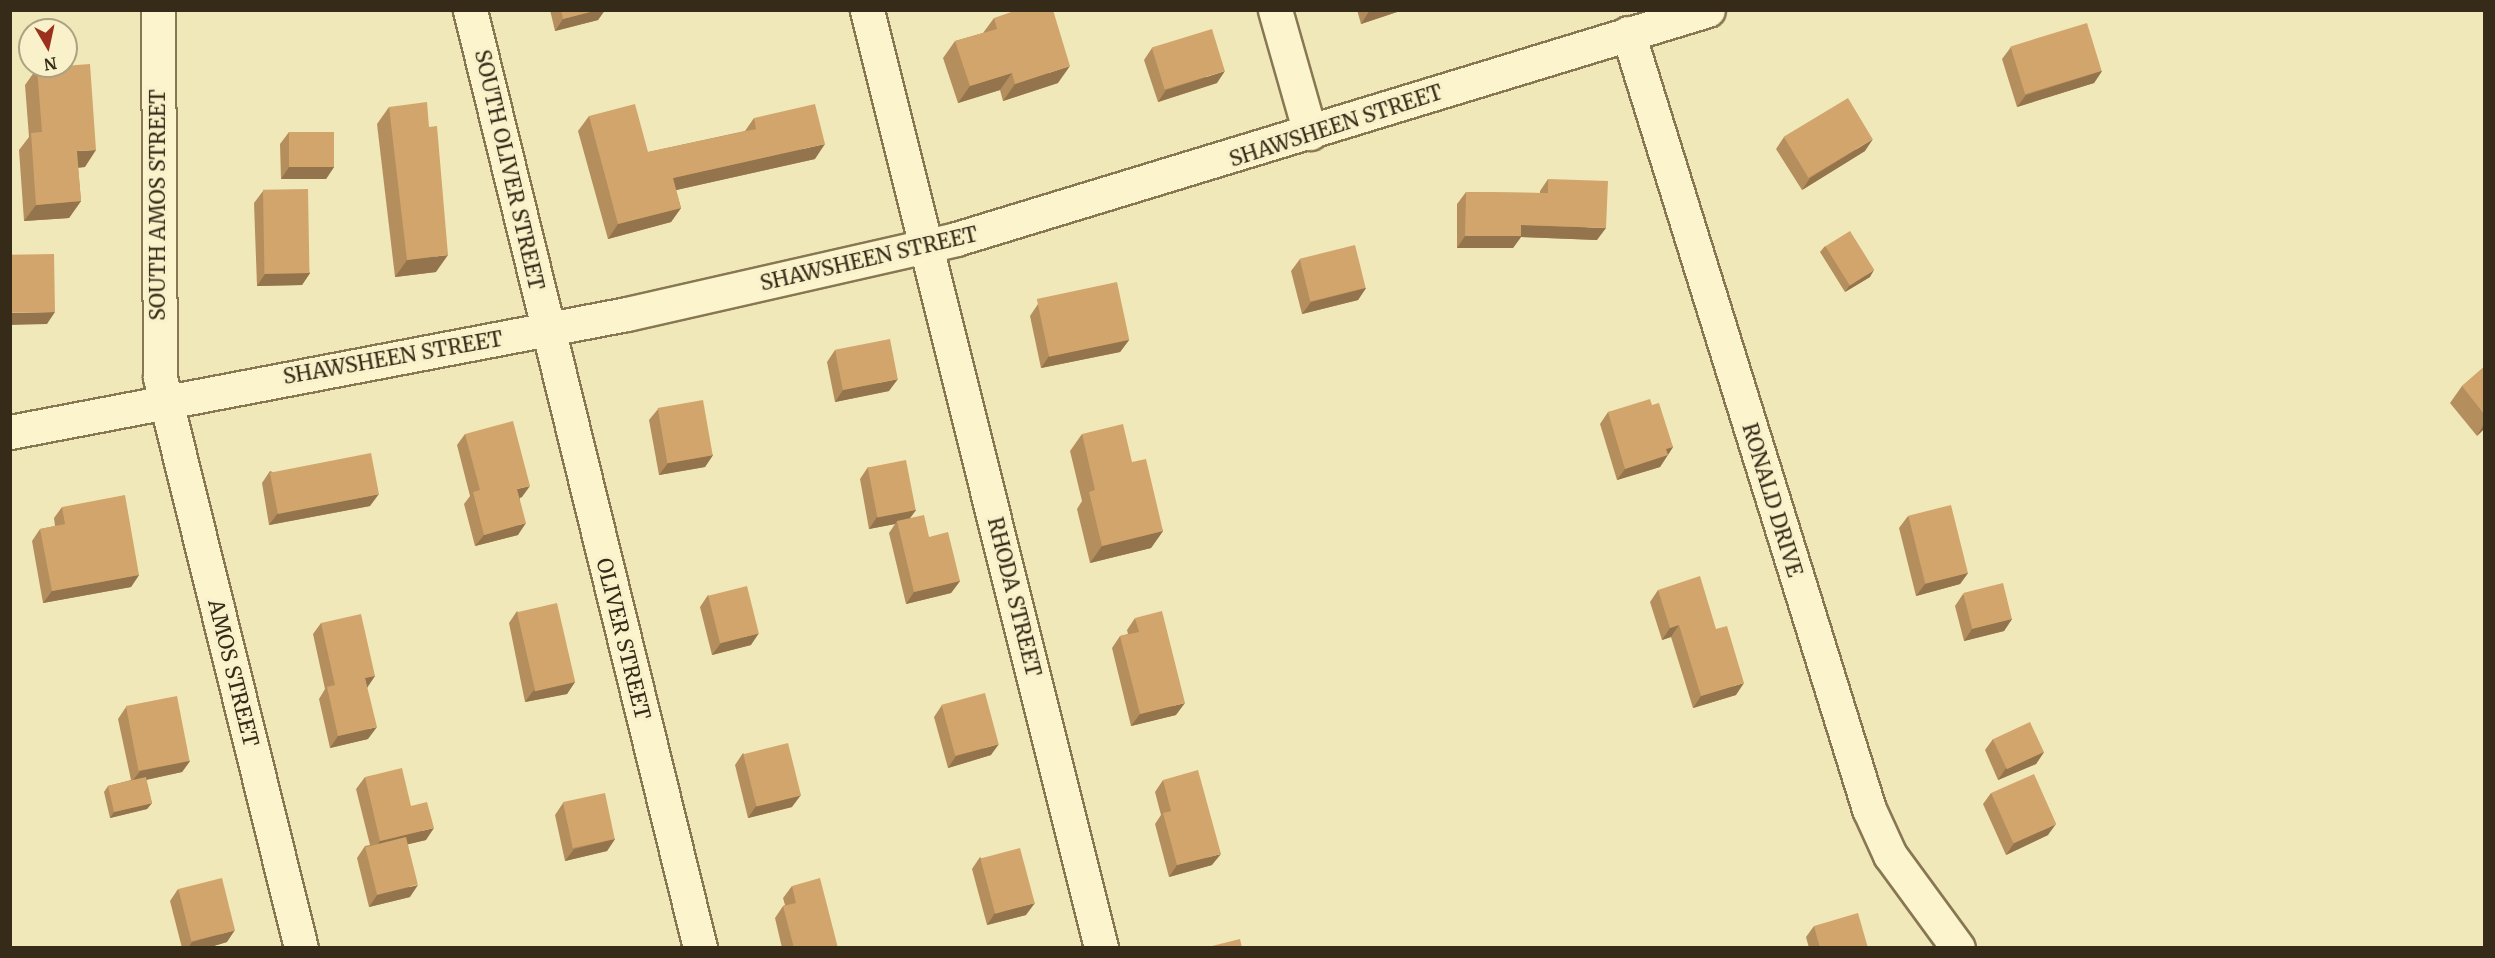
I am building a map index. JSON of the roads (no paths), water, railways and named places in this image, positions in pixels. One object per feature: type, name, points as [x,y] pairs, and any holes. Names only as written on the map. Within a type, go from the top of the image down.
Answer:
[{"type":"street","name":"SOUTH AMOS STREET","points":[[158,10],[158,338],[164,399]]},
{"type":"street","name":"SOUTH OLIVER STREET","points":[[470,10],[546,330]]},
{"type":"street","name":"RHODA STREET","points":[[867,10],[1101,948]]},
{"type":"street","points":[[1275,10],[1310,133]]},
{"type":"street","name":"SHAWSHEEN STREET","points":[[10,432],[164,399],[546,330],[926,246],[1073,208],[1628,33],[1708,10]]},
{"type":"street","name":"RONALD DRIVE","points":[[1628,33],[1869,809],[1890,855],[1958,948]]},
{"type":"street","name":"OLIVER STREET","points":[[546,330],[700,948]]},
{"type":"street","name":"AMOS STREET","points":[[164,399],[301,948]]}]
